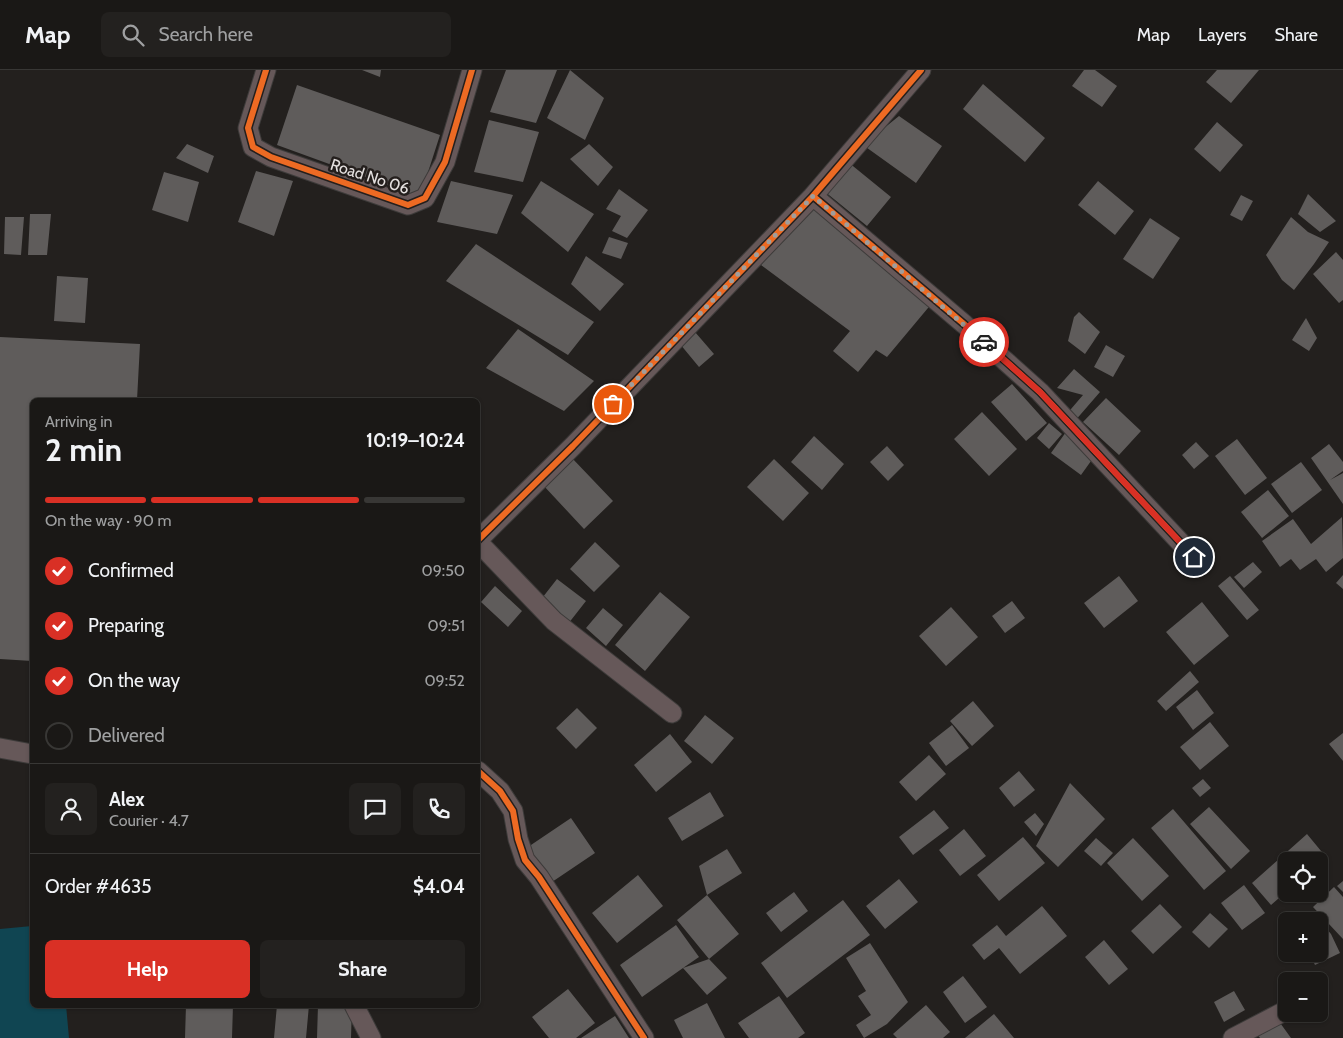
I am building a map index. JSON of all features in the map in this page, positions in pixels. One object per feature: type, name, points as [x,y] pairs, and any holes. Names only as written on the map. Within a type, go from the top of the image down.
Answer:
[{"type":"street","name":"Road No 06","points":[[266,70],[248,128],[253,147],[271,157],[408,205],[425,198],[445,162],[472,70]]},
{"type":"street","points":[[480,539],[573,446],[813,196],[921,70]]},
{"type":"street","points":[[813,196],[957,318],[1040,392],[1194,557]]},
{"type":"street","points":[[480,543],[554,621],[672,713]]},
{"type":"street","points":[[0,748],[30,754]]},
{"type":"street","points":[[480,773],[500,791],[513,811],[518,839],[525,860],[539,877],[644,1038]]},
{"type":"street","points":[[356,1008],[371,1038]]},
{"type":"street","points":[[1233,1038],[1278,1015]]},
{"type":"water","points":[[30,926],[30,1008],[66,1008],[69,1038],[0,1038],[0,929]]},
{"type":"building","points":[[362,70],[381,70],[380,77]]},
{"type":"building","points":[[506,70],[557,70],[536,123],[490,112]]},
{"type":"building","points":[[570,70],[604,98],[585,140],[547,118]]},
{"type":"building","points":[[1084,70],[1095,70],[1117,86],[1102,107],[1072,86]]},
{"type":"building","points":[[1217,70],[1259,70],[1231,103],[1206,82]]},
{"type":"building","points":[[983,84],[1045,138],[1025,162],[963,109]]},
{"type":"building","points":[[297,85],[440,135],[420,197],[277,145]]},
{"type":"building","points":[[899,116],[942,146],[916,183],[863,145]]},
{"type":"building","points":[[489,120],[539,132],[523,182],[474,172]]},
{"type":"building","points":[[1217,122],[1243,145],[1220,172],[1194,149]]},
{"type":"building","points":[[187,144],[214,156],[208,173],[176,158]]},
{"type":"building","points":[[589,144],[613,167],[598,186],[570,159]]},
{"type":"building","points":[[848,162],[891,197],[867,226],[824,191]]},
{"type":"building","points":[[256,171],[293,181],[274,236],[238,222]]},
{"type":"building","points":[[164,172],[199,182],[188,222],[152,210]]},
{"type":"building","points":[[451,181],[513,195],[497,234],[437,222]]},
{"type":"building","points":[[541,181],[594,214],[568,252],[521,213]]},
{"type":"building","points":[[1098,181],[1134,211],[1115,235],[1078,205]]},
{"type":"building","points":[[619,189],[648,210],[627,238],[612,231],[621,216],[606,209]]},
{"type":"building","points":[[1308,194],[1336,221],[1320,232],[1298,214]]},
{"type":"building","points":[[1241,195],[1253,201],[1242,221],[1230,215]]},
{"type":"building","points":[[814,202],[933,302],[887,357],[876,350],[858,372],[833,351],[850,331],[761,265]]},
{"type":"building","points":[[30,214],[51,214],[47,255],[28,255]]},
{"type":"building","points":[[5,217],[24,217],[21,255],[4,254]]},
{"type":"building","points":[[1291,217],[1308,232],[1329,242],[1294,290],[1282,280],[1266,255]]},
{"type":"building","points":[[1150,218],[1180,238],[1153,279],[1123,259]]},
{"type":"building","points":[[609,237],[628,243],[621,259],[602,253]]},
{"type":"building","points":[[476,244],[594,322],[568,355],[446,281]]},
{"type":"building","points":[[1336,252],[1343,260],[1343,300],[1339,303],[1313,274]]},
{"type":"building","points":[[586,256],[624,284],[600,311],[571,284]]},
{"type":"building","points":[[57,276],[88,278],[85,323],[54,321]]},
{"type":"building","points":[[1079,312],[1100,332],[1085,354],[1068,341],[1074,317]]},
{"type":"building","points":[[1306,318],[1317,338],[1309,351],[1292,340]]},
{"type":"building","points":[[518,329],[594,381],[564,411],[486,368]]},
{"type":"building","points":[[695,332],[714,354],[699,367],[680,344]]},
{"type":"building","points":[[0,337],[140,344],[137,398],[30,398],[30,661],[0,659]]},
{"type":"building","points":[[1106,345],[1125,356],[1113,377],[1094,367]]},
{"type":"building","points":[[1074,369],[1100,392],[1074,422],[1065,416],[1083,395],[1057,388]]},
{"type":"building","points":[[1012,384],[1047,423],[1026,441],[991,402]]},
{"type":"building","points":[[1106,398],[1141,431],[1119,455],[1083,422]]},
{"type":"building","points":[[982,412],[1017,449],[989,476],[954,439]]},
{"type":"building","points":[[1049,423],[1062,434],[1049,449],[1037,438]]},
{"type":"building","points":[[1066,432],[1096,454],[1081,475],[1051,453]]},
{"type":"building","points":[[814,436],[844,464],[822,490],[791,462]]},
{"type":"building","points":[[1237,439],[1267,478],[1245,495],[1215,456]]},
{"type":"building","points":[[1196,442],[1209,456],[1194,469],[1182,455]]},
{"type":"building","points":[[1329,444],[1343,462],[1343,471],[1330,480],[1343,473],[1343,504],[1311,458]]},
{"type":"building","points":[[887,446],[904,465],[888,481],[870,462]]},
{"type":"building","points":[[571,457],[613,501],[584,529],[543,485]]},
{"type":"building","points":[[774,459],[809,493],[783,521],[747,487]]},
{"type":"building","points":[[1301,462],[1322,490],[1292,513],[1271,484]]},
{"type":"building","points":[[1268,490],[1289,516],[1262,538],[1241,512]]},
{"type":"building","points":[[1342,517],[1343,558],[1326,572],[1316,559],[1300,570],[1291,559],[1280,567],[1262,541],[1293,519],[1311,544]]},
{"type":"building","points":[[595,542],[620,566],[594,592],[570,569]]},
{"type":"building","points":[[1253,562],[1262,572],[1244,588],[1234,577]]},
{"type":"building","points":[[1343,575],[1343,589],[1336,583]]},
{"type":"building","points":[[1119,576],[1138,601],[1104,628],[1084,603]]},
{"type":"building","points":[[1230,576],[1259,610],[1247,620],[1218,586]]},
{"type":"building","points":[[557,579],[586,601],[568,624],[539,602]]},
{"type":"building","points":[[495,586],[522,611],[508,627],[481,602]]},
{"type":"building","points":[[660,592],[690,617],[645,671],[615,645]]},
{"type":"building","points":[[1012,601],[1025,618],[1005,633],[992,616]]},
{"type":"building","points":[[1202,602],[1229,636],[1194,665],[1166,632]]},
{"type":"building","points":[[951,607],[978,637],[946,666],[919,636]]},
{"type":"building","points":[[603,608],[623,625],[606,646],[586,628]]},
{"type":"building","points":[[1190,671],[1199,682],[1166,711],[1157,701]]},
{"type":"building","points":[[1197,690],[1214,713],[1193,730],[1176,707]]},
{"type":"building","points":[[973,701],[994,726],[972,746],[950,721]]},
{"type":"building","points":[[577,708],[597,728],[576,749],[556,728]]},
{"type":"building","points":[[705,715],[734,738],[712,764],[684,741]]},
{"type":"building","points":[[1210,722],[1229,746],[1200,770],[1180,747]]},
{"type":"building","points":[[952,725],[969,748],[946,766],[929,743]]},
{"type":"building","points":[[1343,733],[1343,761],[1329,744]]},
{"type":"building","points":[[670,734],[692,762],[656,792],[634,765]]},
{"type":"building","points":[[929,755],[946,774],[916,801],[899,782]]},
{"type":"building","points":[[1019,771],[1035,790],[1014,807],[999,788]]},
{"type":"building","points":[[1203,779],[1211,788],[1200,797],[1192,788]]},
{"type":"building","points":[[1070,783],[1105,819],[1058,867],[1036,846]]},
{"type":"building","points":[[710,792],[724,816],[682,841],[668,818]]},
{"type":"building","points":[[1209,807],[1250,851],[1231,869],[1190,824]]},
{"type":"building","points":[[1173,809],[1226,871],[1204,890],[1151,828]]},
{"type":"building","points":[[934,810],[949,828],[913,855],[899,837]]},
{"type":"building","points":[[1035,813],[1044,824],[1036,836],[1024,822]]},
{"type":"building","points":[[571,818],[595,853],[552,882],[528,847]]},
{"type":"building","points":[[964,829],[986,856],[960,876],[939,850]]},
{"type":"building","points":[[1307,834],[1322,852],[1287,852]]},
{"type":"building","points":[[1023,837],[1045,863],[999,901],[977,875]]},
{"type":"building","points":[[1096,838],[1113,853],[1101,866],[1084,851]]},
{"type":"building","points":[[1133,838],[1169,876],[1142,901],[1107,863]]},
{"type":"building","points":[[727,849],[742,873],[707,895],[699,866]]},
{"type":"building","points":[[1278,860],[1278,899],[1271,905],[1252,883]]},
{"type":"building","points":[[638,875],[663,906],[617,943],[592,913]]},
{"type":"building","points":[[899,879],[918,902],[885,929],[866,906]]},
{"type":"building","points":[[1343,881],[1343,892],[1337,886]]},
{"type":"building","points":[[1244,885],[1265,913],[1242,930],[1221,903]]},
{"type":"building","points":[[1334,887],[1343,897],[1343,939],[1328,923],[1328,912],[1318,912],[1313,907],[1318,902],[1328,902],[1328,893]]},
{"type":"building","points":[[794,892],[808,911],[781,932],[766,913]]},
{"type":"building","points":[[707,895],[739,934],[709,959],[677,920]]},
{"type":"building","points":[[843,900],[870,935],[787,998],[761,963]]},
{"type":"building","points":[[1160,904],[1182,927],[1153,954],[1131,931]]},
{"type":"building","points":[[1042,906],[1067,936],[1020,974],[999,948],[984,960],[972,945],[997,925],[1006,936]]},
{"type":"building","points":[[1210,913],[1228,929],[1209,948],[1192,932]]},
{"type":"building","points":[[676,925],[699,957],[642,997],[620,965]]},
{"type":"building","points":[[1328,930],[1331,934],[1340,953],[1328,959]]},
{"type":"building","points":[[1104,940],[1128,969],[1109,985],[1085,957]]},
{"type":"building","points":[[870,943],[908,1002],[887,1024],[864,1038],[856,1025],[871,1015],[858,996],[866,991],[846,958]]},
{"type":"building","points":[[709,959],[727,978],[707,995],[683,968]]},
{"type":"building","points":[[963,976],[987,1007],[965,1023],[943,992]]},
{"type":"building","points":[[568,989],[595,1023],[576,1038],[549,1038],[532,1017]]},
{"type":"building","points":[[1234,991],[1245,1010],[1224,1022],[1214,1002]]},
{"type":"building","points":[[779,996],[805,1033],[798,1038],[749,1038],[738,1023]]},
{"type":"building","points":[[707,1003],[725,1038],[683,1038],[674,1020]]},
{"type":"building","points":[[926,1005],[950,1032],[943,1038],[897,1038],[893,1034]]},
{"type":"building","points":[[186,1008],[233,1008],[232,1038],[185,1038]]},
{"type":"building","points":[[277,1008],[309,1008],[306,1038],[274,1038]]},
{"type":"building","points":[[318,1008],[352,1008],[351,1038],[317,1038]]},
{"type":"building","points":[[994,1014],[1014,1038],[965,1038]]},
{"type":"building","points":[[615,1016],[629,1038],[581,1038]]},
{"type":"building","points":[[1278,1020],[1291,1038],[1260,1038],[1257,1034]]},
{"type":"cycle path","points":[[266,70],[248,128],[253,147],[271,157],[408,205],[425,198],[445,162],[472,70]]},
{"type":"cycle path","points":[[480,538],[573,446],[813,196],[921,70]]},
{"type":"cycle path","points":[[813,196],[964,324],[1040,392],[1194,557]]},
{"type":"cycle path","points":[[480,773],[500,791],[513,811],[518,839],[525,860],[539,877],[644,1038]]},
{"type":"way so far","points":[[613,404],[813,196],[895,264],[984,342]]},
{"type":"route","points":[[984,342],[1040,392],[1194,557]]}]
